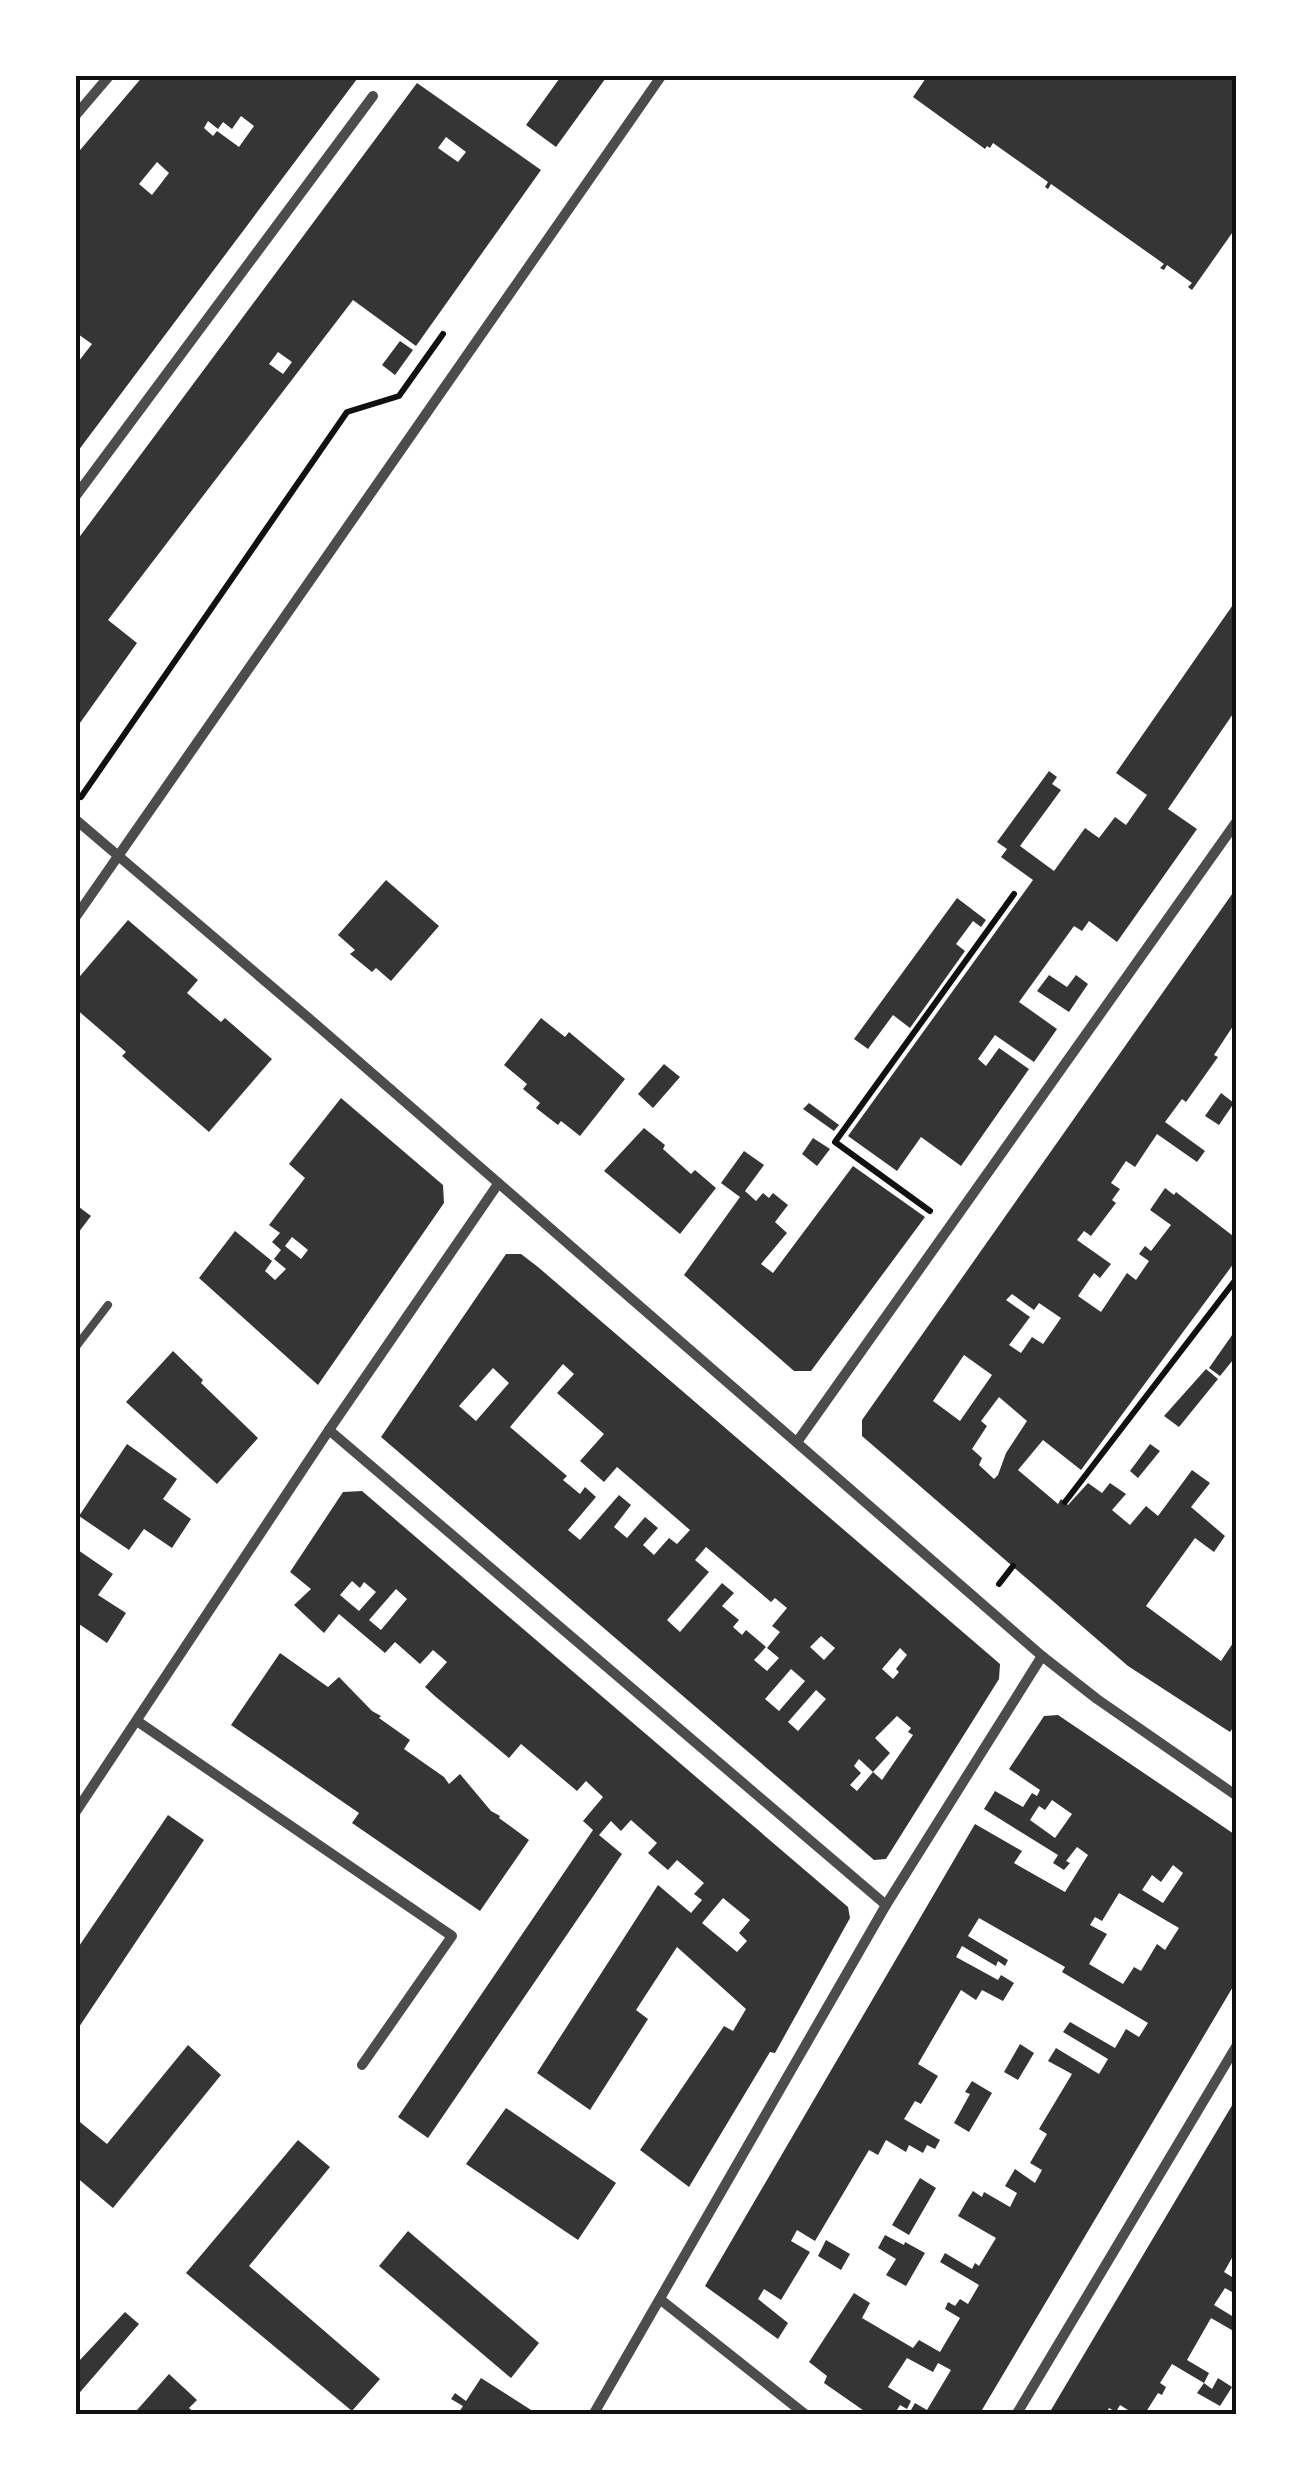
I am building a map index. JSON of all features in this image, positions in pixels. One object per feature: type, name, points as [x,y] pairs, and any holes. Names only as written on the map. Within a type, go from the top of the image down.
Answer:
[{"type":"street","points":[[75,116],[110,75]]},
{"type":"street","points":[[75,918],[662,75]]},
{"type":"street","points":[[75,497],[373,96]]},
{"type":"street","points":[[75,820],[1042,1656],[1237,1796]]},
{"type":"street","points":[[797,1442],[1237,821]]},
{"type":"street","points":[[75,1812],[498,1184]]},
{"type":"street","points":[[329,1430],[886,1905]]},
{"type":"street","points":[[593,2415],[886,1905],[1042,1656]]},
{"type":"street","points":[[137,1721],[452,1936],[362,2065]]},
{"type":"street","points":[[1016,2415],[1237,2045]]},
{"type":"street","points":[[661,2300],[806,2415]]},
{"type":"lane","points":[[75,1348],[108,1305]]},
{"type":"path","points":[[75,806],[347,412],[399,396],[445,332]]},
{"type":"path","points":[[951,1226],[835,1142],[1014,894]]},
{"type":"path","points":[[1065,1502],[1237,1278]]},
{"type":"building","points":[[144,75],[360,75],[75,455],[75,366],[92,344],[75,332],[75,156]],"holes":[[[241,116],[254,126],[239,147],[217,131],[213,136],[204,128],[208,121],[218,129],[223,122],[232,129]],[[157,162],[169,173],[152,195],[139,184]]]},
{"type":"building","points":[[562,75],[608,75],[556,147],[526,125]]},
{"type":"building","points":[[928,75],[1237,75],[1237,226],[1192,290],[1188,287],[1192,283],[1167,265],[1164,270],[1160,268],[1164,264],[1051,184],[1048,189],[1045,187],[1048,182],[993,143],[985,149],[913,97]]},
{"type":"building","points":[[417,83],[541,170],[416,346],[353,300],[108,620],[137,643],[75,730],[75,543]],"holes":[[[446,137],[466,152],[458,162],[438,148]],[[278,352],[292,362],[283,374],[269,364]]]},
{"type":"building","points":[[400,341],[413,350],[395,375],[382,365]]},
{"type":"building","points":[[1237,599],[1237,708],[1168,809],[1197,829],[1117,942],[1089,921],[1082,931],[1074,926],[1019,1002],[1057,1029],[1034,1062],[995,1035],[978,1059],[986,1066],[999,1048],[1029,1069],[961,1166],[921,1137],[897,1171],[848,1136],[1033,880],[1001,857],[1007,849],[997,842],[1049,771],[1057,777],[1052,784],[1061,790],[1020,846],[1054,871],[1085,828],[1099,838],[1115,817],[1126,825],[1147,795],[1116,773]]},
{"type":"building","points":[[386,880],[439,926],[391,981],[350,954],[355,950],[338,935]]},
{"type":"building","points":[[1237,887],[1237,1020],[1214,1055],[1218,1057],[1186,1102],[1182,1099],[1165,1122],[1205,1151],[1197,1162],[1157,1134],[1135,1167],[1126,1161],[1111,1183],[1120,1189],[1112,1200],[1116,1203],[1091,1236],[1084,1231],[1077,1240],[1111,1264],[1100,1278],[1094,1273],[1078,1296],[1101,1312],[1127,1273],[1136,1280],[1149,1261],[1139,1254],[1145,1246],[1151,1251],[1171,1225],[1150,1210],[1165,1188],[1174,1195],[1176,1192],[1237,1239],[1237,1259],[1081,1470],[1043,1440],[1018,1470],[1058,1504],[1061,1499],[1068,1505],[1088,1483],[1102,1493],[1110,1483],[1126,1494],[1112,1510],[1130,1525],[1146,1506],[1158,1516],[1192,1470],[1210,1483],[1191,1507],[1225,1536],[1214,1552],[1195,1538],[1146,1606],[1221,1661],[1233,1643],[1237,1646],[1237,1722],[1230,1732],[1128,1666],[862,1436],[862,1420]],"holes":[[[1012,1294],[1034,1310],[1039,1303],[1061,1318],[1043,1344],[1032,1337],[1021,1353],[1009,1345],[1030,1317],[1006,1300]],[[964,1355],[992,1375],[960,1421],[933,1401]],[[999,1397],[1027,1421],[994,1479],[979,1465],[982,1458],[972,1449],[987,1426],[981,1421]]]},
{"type":"building","points":[[957,898],[986,920],[981,927],[973,921],[956,944],[965,951],[910,1028],[893,1015],[868,1049],[854,1039]]},
{"type":"building","points":[[128,920],[198,980],[187,993],[221,1022],[225,1018],[272,1059],[209,1132],[122,1056],[126,1052],[75,1008],[75,982]]},
{"type":"building","points":[[1049,975],[1067,987],[1076,975],[1088,984],[1069,1012],[1037,991]]},
{"type":"building","points":[[541,1018],[565,1037],[569,1032],[625,1079],[580,1136],[536,1108],[540,1103],[523,1089],[527,1084],[504,1065]]},
{"type":"building","points":[[664,1064],[680,1077],[653,1108],[638,1094]]},
{"type":"building","points":[[1221,1093],[1234,1103],[1219,1125],[1205,1116]]},
{"type":"building","points":[[341,1098],[443,1185],[444,1203],[318,1385],[199,1278],[235,1231],[272,1261],[265,1271],[275,1280],[286,1269],[274,1259],[281,1250],[272,1242],[280,1233],[269,1225],[305,1178],[289,1164]],"holes":[[[292,1237],[308,1250],[301,1259],[285,1246]]]},
{"type":"building","points":[[809,1103],[839,1125],[834,1131],[803,1109]]},
{"type":"building","points":[[644,1128],[691,1174],[695,1170],[716,1188],[680,1234],[604,1171]]},
{"type":"building","points":[[813,1138],[830,1149],[817,1166],[802,1154]]},
{"type":"building","points":[[744,1151],[764,1165],[745,1191],[756,1201],[763,1193],[769,1198],[773,1193],[788,1205],[775,1222],[787,1233],[761,1264],[773,1273],[853,1166],[925,1217],[811,1371],[794,1371],[684,1275],[740,1197],[721,1183]]},
{"type":"building","points":[[75,1204],[91,1216],[75,1237]]},
{"type":"building","points":[[506,1254],[521,1254],[1000,1664],[999,1679],[886,1859],[874,1860],[381,1437]],"holes":[[[563,1364],[574,1374],[557,1393],[604,1434],[580,1461],[604,1482],[617,1467],[690,1530],[677,1544],[669,1538],[654,1555],[643,1545],[658,1528],[645,1517],[627,1538],[614,1527],[631,1505],[619,1495],[580,1540],[568,1530],[596,1497],[585,1487],[580,1494],[563,1480],[567,1476],[510,1427]],[[493,1368],[509,1383],[476,1421],[459,1406]],[[706,1547],[771,1602],[775,1598],[787,1608],[772,1626],[780,1632],[767,1648],[779,1658],[767,1671],[754,1660],[766,1647],[746,1630],[742,1635],[733,1627],[739,1620],[722,1606],[734,1593],[722,1583],[680,1632],[667,1620],[709,1572],[695,1560]],[[821,1636],[835,1648],[824,1660],[810,1647]],[[900,1648],[907,1655],[893,1679],[882,1669]],[[791,1669],[805,1681],[779,1711],[765,1699]],[[816,1690],[826,1699],[798,1731],[788,1722]],[[897,1716],[913,1735],[882,1780],[873,1772],[890,1753],[875,1738]],[[859,1759],[873,1772],[857,1791],[850,1785],[861,1773],[854,1766]]]},
{"type":"building","points":[[1237,1328],[1237,1355],[1220,1376],[1209,1368]]},
{"type":"building","points":[[173,1351],[258,1438],[217,1484],[126,1402]]},
{"type":"building","points":[[1206,1369],[1218,1379],[1179,1427],[1164,1416]]},
{"type":"building","points":[[127,1444],[177,1479],[163,1499],[191,1519],[172,1548],[144,1529],[129,1550],[79,1516]]},
{"type":"building","points":[[1150,1444],[1160,1451],[1138,1478],[1130,1471]]},
{"type":"building","points":[[362,1491],[848,1907],[850,1918],[775,2053],[770,2052],[689,2187],[640,2150],[724,2026],[733,2031],[746,2009],[677,1947],[636,2010],[648,2019],[590,2110],[537,2073],[658,1885],[691,1913],[702,1900],[694,1894],[704,1883],[677,1860],[668,1870],[648,1853],[657,1843],[631,1820],[621,1831],[611,1821],[599,1835],[622,1854],[428,2138],[398,2117],[593,1830],[583,1821],[603,1797],[586,1781],[577,1791],[521,1744],[509,1758],[436,1697],[425,1687],[447,1662],[433,1650],[420,1664],[395,1642],[385,1653],[339,1614],[324,1633],[294,1605],[311,1589],[290,1572],[343,1492]],"holes":[[[352,1581],[360,1588],[364,1582],[376,1592],[359,1611],[340,1595]],[[396,1589],[407,1599],[381,1630],[369,1620]],[[723,1898],[750,1920],[739,1933],[747,1941],[737,1952],[702,1923]]]},
{"type":"building","points":[[75,1548],[113,1574],[98,1595],[126,1613],[107,1643],[79,1624],[75,1630]]},
{"type":"building","points":[[280,1653],[328,1687],[339,1677],[379,1718],[410,1740],[404,1749],[449,1784],[460,1774],[491,1811],[529,1840],[480,1911],[352,1823],[359,1813],[231,1725]]},
{"type":"building","points":[[1058,1715],[1237,1836],[1237,1980],[979,2415],[908,2415],[915,2403],[927,2410],[951,2370],[938,2363],[933,2372],[907,2358],[888,2387],[911,2401],[907,2409],[900,2405],[894,2415],[870,2415],[824,2383],[827,2376],[809,2362],[854,2293],[870,2303],[862,2318],[913,2348],[919,2340],[940,2352],[960,2318],[945,2309],[948,2302],[955,2306],[960,2299],[968,2304],[979,2285],[940,2262],[945,2253],[972,2269],[975,2263],[979,2266],[996,2238],[958,2216],[966,2202],[973,2191],[982,2197],[984,2192],[1010,2207],[1017,2193],[1005,2186],[1015,2169],[1035,2183],[1042,2170],[1030,2163],[1047,2134],[1039,2129],[1072,2074],[1048,2061],[1056,2048],[1099,2074],[1108,2059],[1063,2032],[1070,2022],[1115,2048],[1126,2029],[1139,2037],[1148,2023],[1062,1972],[1065,1967],[979,1918],[968,1936],[1008,1960],[1005,1966],[998,1961],[996,1966],[962,1946],[956,1957],[998,1980],[1001,1975],[1014,1983],[1003,2001],[982,1990],[976,2000],[961,1990],[918,2064],[938,2076],[921,2104],[915,2101],[904,2119],[940,2140],[935,2149],[927,2145],[923,2153],[909,2145],[906,2152],[886,2140],[878,2155],[869,2150],[815,2241],[797,2230],[791,2241],[810,2252],[781,2300],[764,2289],[758,2299],[788,2323],[778,2339],[705,2286],[975,1824],[1022,1851],[1014,1863],[1065,1892],[1088,1855],[1077,1847],[1064,1870],[1053,1863],[1058,1855],[984,1809],[995,1791],[1023,1807],[1032,1793],[1037,1796],[1040,1790],[1009,1769],[1044,1716]],"holes":[[[1052,1800],[1072,1814],[1055,1838],[1030,1820],[1039,1806],[1045,1810]],[[1173,1865],[1183,1873],[1163,1903],[1142,1890],[1152,1875],[1161,1882]],[[1119,1893],[1179,1928],[1165,1950],[1157,1944],[1141,1971],[1134,1967],[1123,1984],[1089,1964],[1107,1934],[1090,1925],[1095,1917],[1102,1921]]]},
{"type":"building","points":[[168,1815],[204,1840],[75,2033],[75,1952]]},
{"type":"building","points":[[1020,2044],[1034,2053],[1018,2080],[1004,2072]]},
{"type":"building","points":[[188,2045],[221,2075],[113,2208],[75,2176],[75,2118],[107,2144]]},
{"type":"building","points":[[972,2081],[992,2093],[969,2132],[954,2123],[970,2094],[965,2092]]},
{"type":"building","points":[[1237,2097],[1237,2249],[1224,2272],[1237,2280],[1237,2295],[1225,2288],[1214,2305],[1237,2319],[1237,2333],[1211,2318],[1187,2360],[1209,2373],[1204,2383],[1172,2364],[1160,2383],[1166,2387],[1162,2395],[1158,2393],[1144,2415],[1136,2415],[1120,2405],[1116,2412],[1109,2408],[1105,2415],[1048,2415]]},
{"type":"building","points":[[506,2108],[616,2183],[578,2240],[466,2164]]},
{"type":"building","points":[[298,2140],[330,2167],[249,2266],[380,2379],[352,2411],[186,2273]]},
{"type":"building","points":[[920,2178],[936,2188],[909,2235],[892,2225]]},
{"type":"building","points":[[408,2231],[539,2343],[511,2378],[379,2266]]},
{"type":"building","points":[[885,2235],[925,2253],[906,2286],[886,2275],[896,2259],[878,2248]]},
{"type":"building","points":[[826,2240],[850,2254],[841,2270],[818,2256]]},
{"type":"building","points":[[125,2312],[139,2324],[75,2398],[75,2358],[79,2361]]},
{"type":"building","points":[[169,2374],[197,2400],[189,2408],[197,2415],[143,2415],[137,2410]]},
{"type":"building","points":[[481,2378],[539,2415],[457,2415],[463,2406],[451,2399],[455,2393],[466,2401]]},
{"type":"building","points":[[1218,2378],[1232,2387],[1220,2406],[1197,2393],[1204,2383],[1212,2389]]}]
